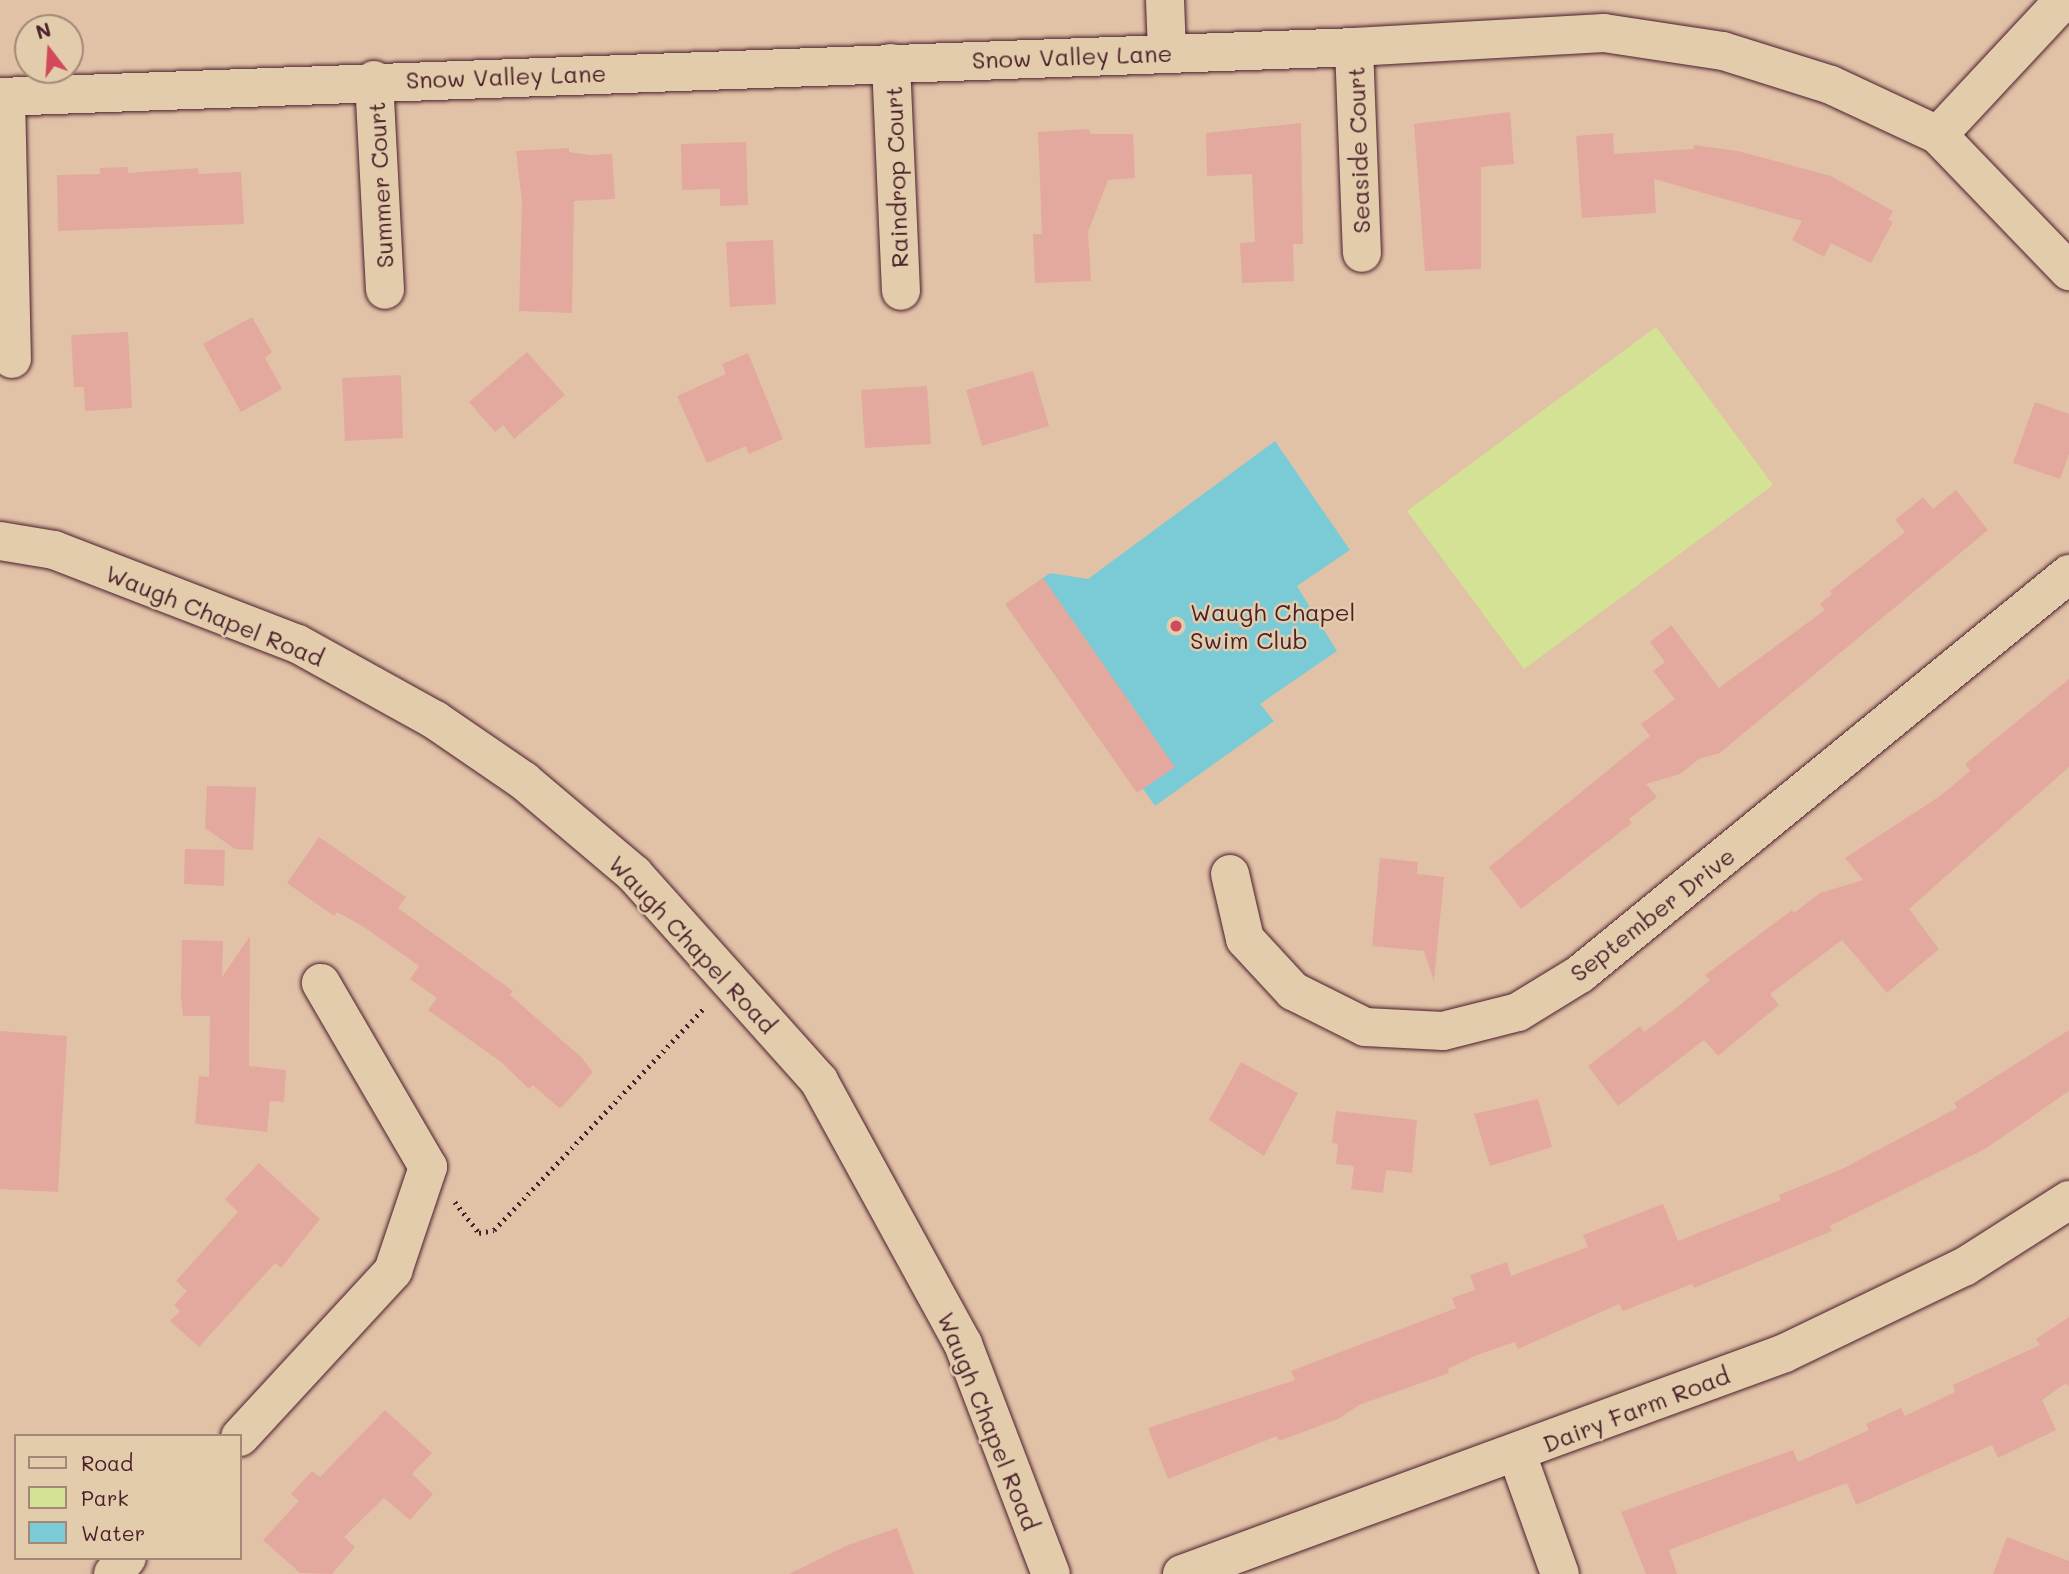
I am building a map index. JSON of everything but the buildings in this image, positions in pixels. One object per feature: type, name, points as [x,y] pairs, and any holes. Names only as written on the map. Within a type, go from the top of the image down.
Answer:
[{"type":"street","points":[[1165,0],[1167,53]]},
{"type":"street","points":[[1938,135],[2064,0]]},
{"type":"street","name":"Snow Valley Lane","points":[[3,97],[374,80],[1354,47],[1603,16],[1831,85],[1938,135],[2069,271]]},
{"type":"street","name":"Seaside Court","points":[[1354,47],[1362,253]]},
{"type":"street","name":"Raindrop Court","points":[[891,63],[901,291]]},
{"type":"street","name":"Summer Court","points":[[374,80],[385,290]]},
{"type":"street","points":[[3,97],[12,359]]},
{"type":"street","name":"Waugh Chapel Road","points":[[0,541],[54,550],[298,644],[435,720],[524,781],[634,874],[819,1080],[956,1332],[1051,1574]]},
{"type":"street","name":"September Drive","points":[[1230,874],[1245,939],[1293,991],[1365,1027],[1443,1031],[1518,1012],[1580,974],[2069,574]]},
{"type":"street","points":[[242,1435],[393,1272],[428,1167],[321,983]]},
{"type":"street","name":"Dairy Farm Road","points":[[1182,1574],[1517,1454],[1784,1353],[1964,1267],[2069,1200]]},
{"type":"street","points":[[1517,1454],[1560,1574]]},
{"type":"street","points":[[113,1574],[125,1560]]},
{"type":"path","points":[[428,1167],[478,1233],[494,1230],[730,981]]},
{"type":"green space","points":[[1656,327],[1773,485],[1524,669],[1407,511]]},
{"type":"water","name":"Waugh Chapel Swim Club","points":[[1275,441],[1350,550],[1297,586],[1337,651],[1260,704],[1274,721],[1155,806],[1012,600],[1050,573],[1088,579]]},
{"type":"place","name":"Waugh Chapel Swim Club","points":[[1176,626]]}]
